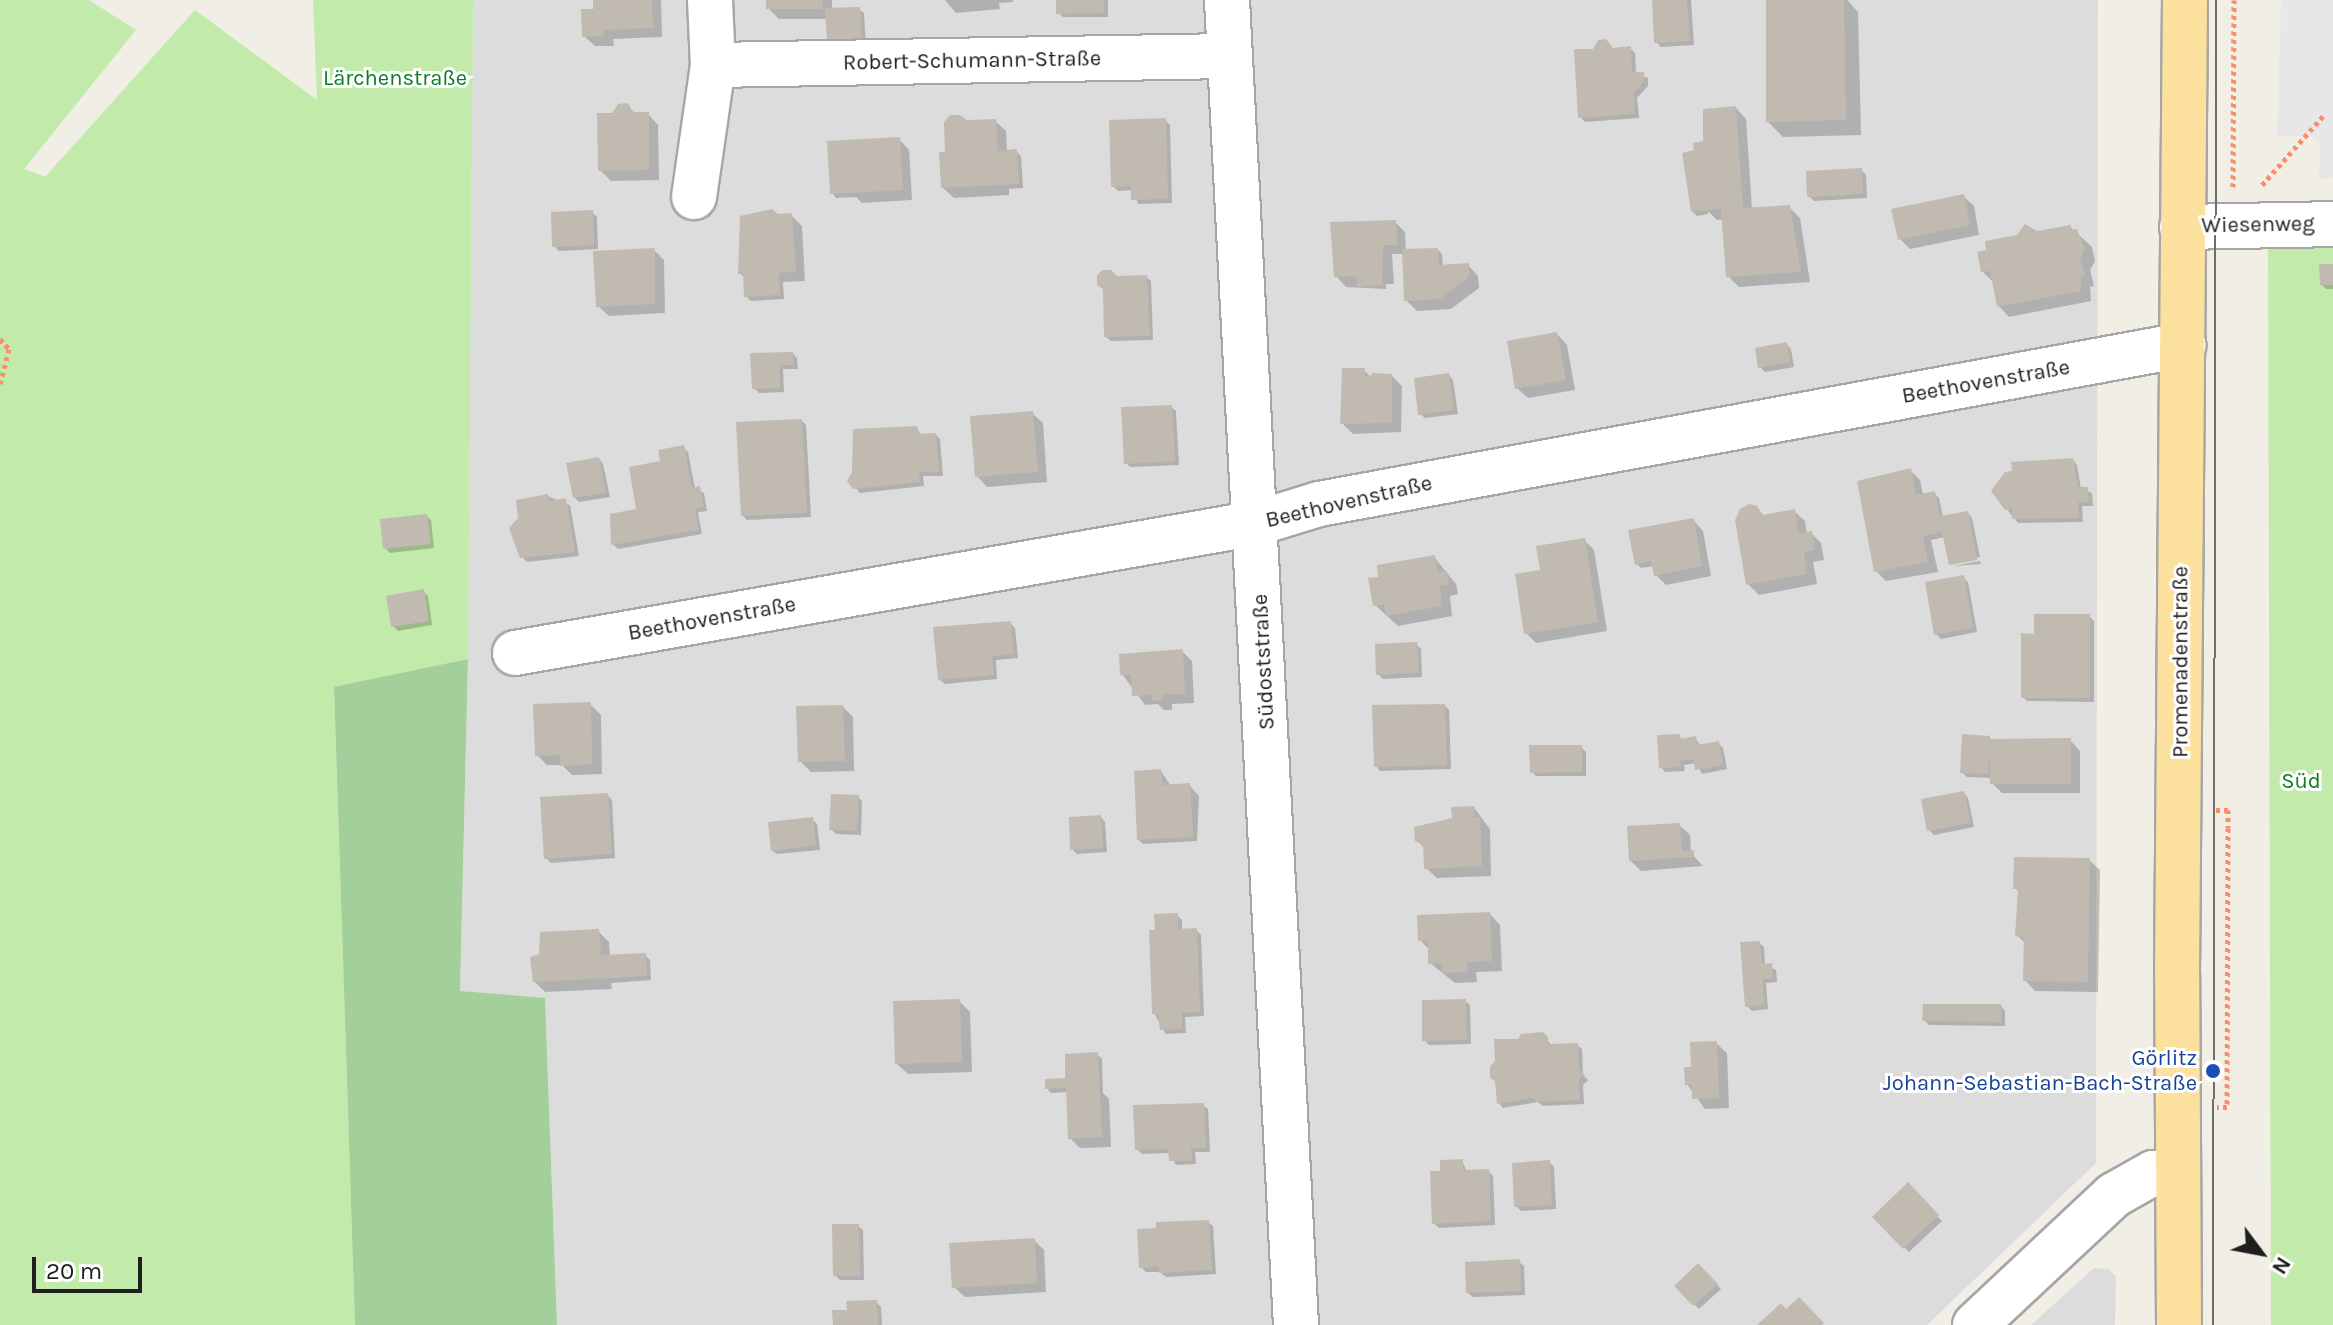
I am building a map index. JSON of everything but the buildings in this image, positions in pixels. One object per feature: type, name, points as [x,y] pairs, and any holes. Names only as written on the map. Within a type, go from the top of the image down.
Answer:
[{"type":"main road","name":"Promenadenstraße","points":[[2179,1325],[2185,0]]},
{"type":"street","points":[[694,197],[713,65],[710,0]]},
{"type":"street","name":"Südoststraße","points":[[1227,0],[1257,523],[1296,1325]]},
{"type":"street","name":"Robert-Schumann-Straße","points":[[713,65],[1230,56]]},
{"type":"street","name":"Wiesenweg","points":[[2182,227],[2333,224]]},
{"type":"street","name":"Beethovenstraße","points":[[515,653],[1257,523],[1319,504],[2183,345]]},
{"type":"street","points":[[1975,1325],[2114,1195],[2153,1173],[2178,1172]]},
{"type":"path","points":[[2234,0],[2244,225]]},
{"type":"path","points":[[2244,225],[2260,187],[2325,114]]},
{"type":"path","points":[[0,339],[9,349],[0,384]]},
{"type":"path","points":[[2226,1095],[2228,828]]},
{"type":"shaded area","points":[[473,0],[2098,0],[2096,1163],[1927,1325],[557,1325],[545,999],[460,991],[468,659]]},
{"type":"shaded area","points":[[2281,0],[2333,0],[2333,178],[2319,179],[2320,145],[2311,136],[2277,136]]},
{"type":"shaded area","points":[[2094,1268],[2108,1269],[2116,1276],[2115,1325],[2031,1325]]},
{"type":"green space","name":"Lärchenstraße","points":[[0,0],[89,0],[136,30],[24,169],[45,177],[195,10],[317,100],[313,0],[473,0],[468,659],[334,688],[355,1325],[0,1325]]},
{"type":"green space","name":"Süd","points":[[2333,238],[2333,1325],[2271,1325],[2268,240]]},
{"type":"green space","points":[[468,659],[460,991],[545,998],[557,1325],[355,1325],[334,687]]},
{"type":"tram line","points":[[2213,1325],[2216,0]]},
{"type":"place","name":"Görlitz Johann-Sebastian-Bach-Straße","points":[[2213,1071]]}]
